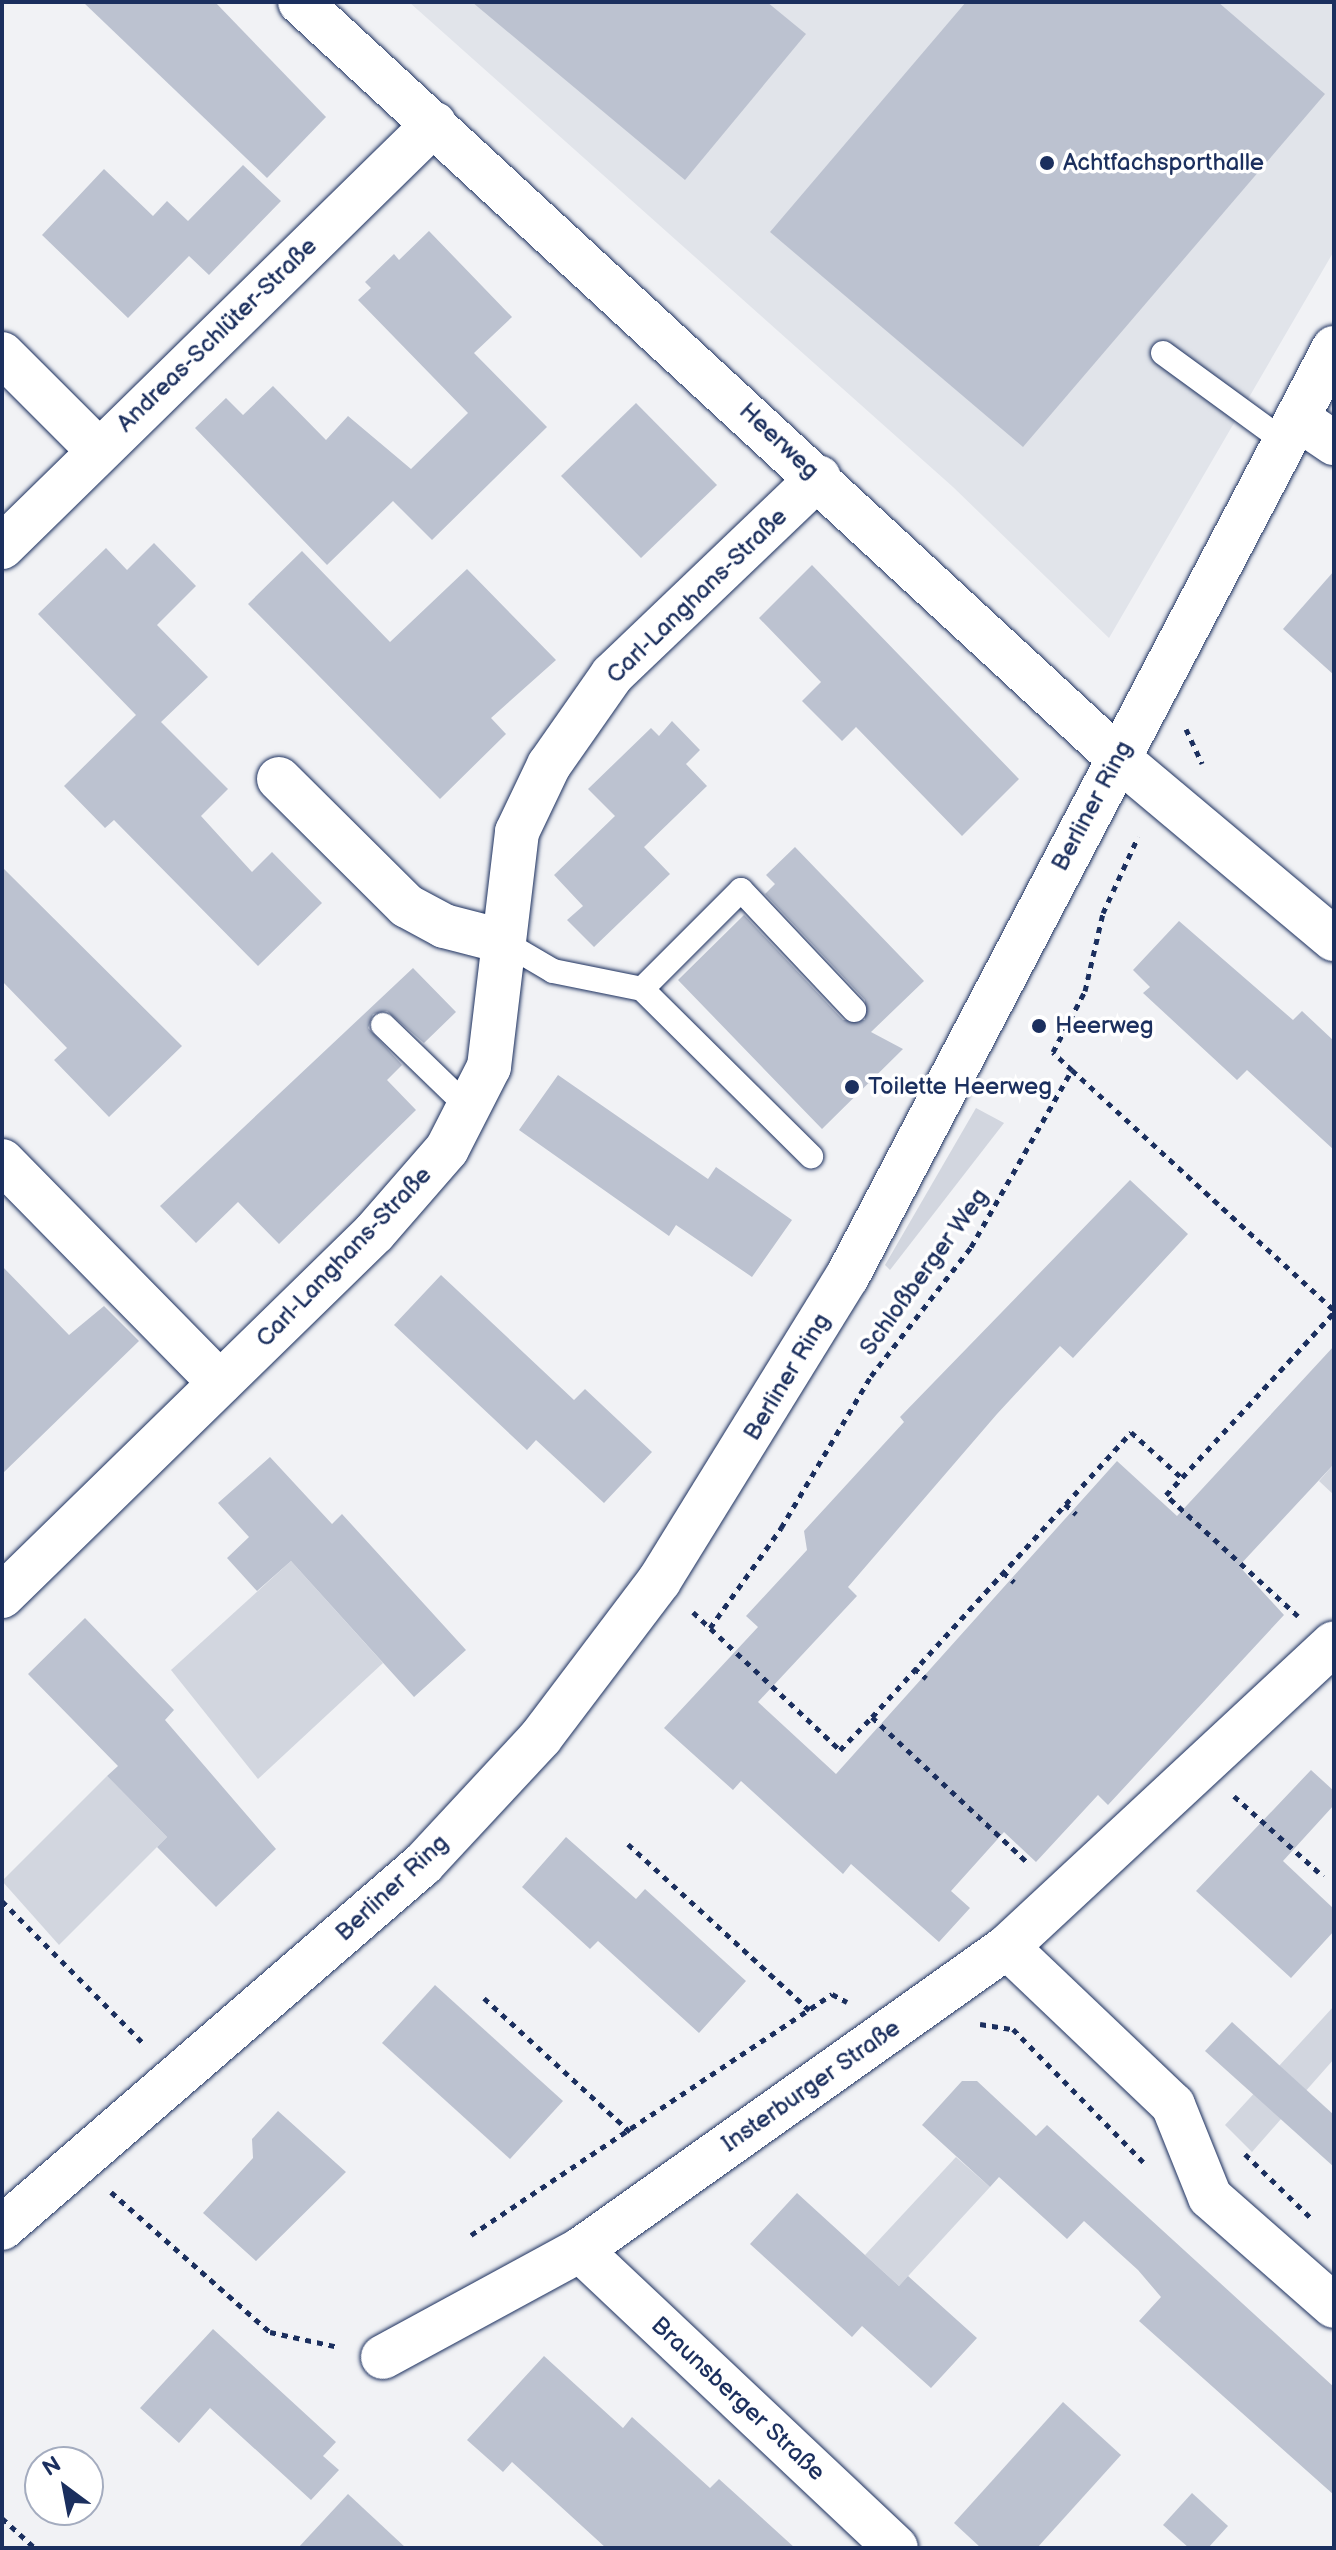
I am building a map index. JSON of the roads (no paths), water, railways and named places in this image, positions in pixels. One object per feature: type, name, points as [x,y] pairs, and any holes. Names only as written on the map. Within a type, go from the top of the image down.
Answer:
[{"type":"street","name":"Heerweg","points":[[300,2],[819,477],[1118,758],[1334,939]]},
{"type":"street","name":"Andreas-Schlüter-Straße","points":[[2,547],[434,124]]},
{"type":"street","name":"Berliner Ring","points":[[2,2228],[423,1864],[541,1737],[659,1581],[847,1277],[1334,348]]},
{"type":"street","points":[[2,354],[98,450]]},
{"type":"street","points":[[1291,430],[1334,443]]},
{"type":"street","name":"Carl-Langhans-Straße","points":[[2,1596],[374,1233],[447,1149],[489,1067],[517,832],[549,765],[612,675],[819,477]]},
{"type":"street","points":[[279,779],[407,906],[444,926],[502,941]]},
{"type":"street","points":[[2,1161],[220,1383]]},
{"type":"street","name":"Insterburger Straße","points":[[383,2357],[580,2250],[1007,1947],[1204,1768],[1332,1644]]},
{"type":"street","points":[[1007,1947],[1173,2105],[1210,2197],[1334,2306]]},
{"type":"street","name":"Braunsberger Straße","points":[[580,2250],[896,2548]]},
{"type":"lane","points":[[1163,353],[1291,430]]},
{"type":"lane","points":[[642,989],[741,890],[854,1010]]},
{"type":"lane","points":[[502,941],[553,971],[642,989],[811,1156]]},
{"type":"lane","points":[[383,1025],[468,1107]]},
{"type":"place","name":"Achtfachsporthalle","points":[[1047,163]]},
{"type":"place","name":"Heerweg","points":[[1039,1026]]},
{"type":"place","name":"Toilette Heerweg","points":[[852,1087]]}]
